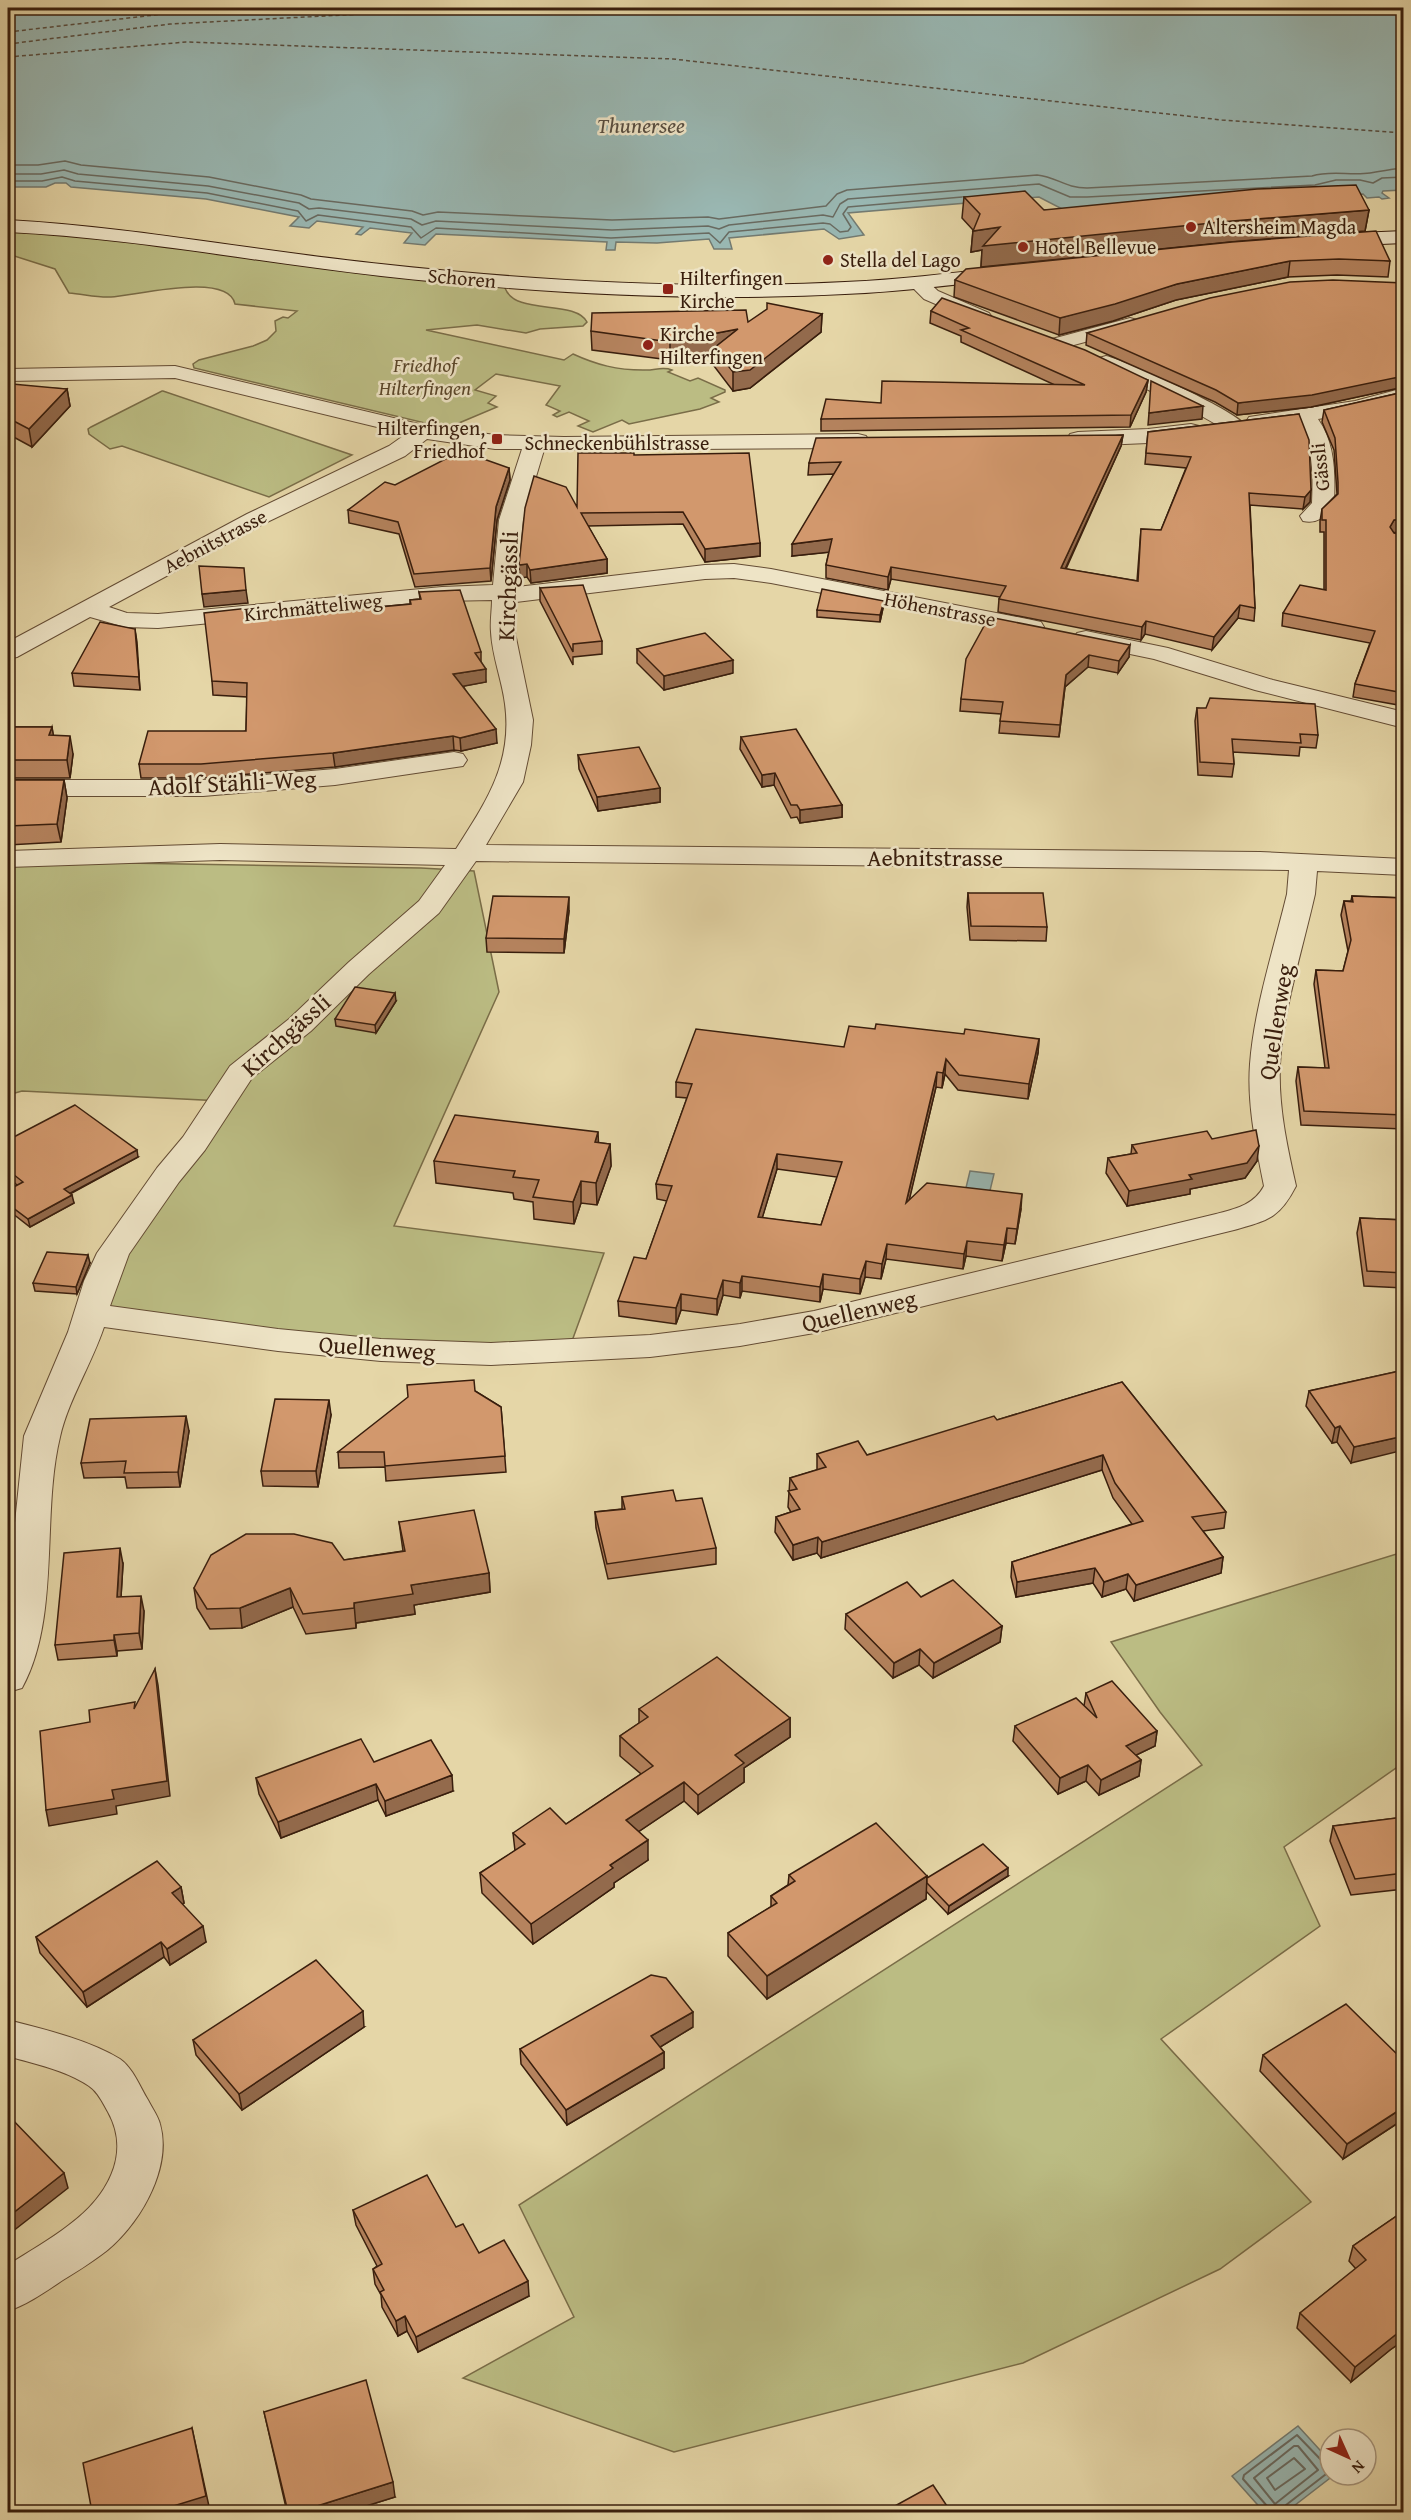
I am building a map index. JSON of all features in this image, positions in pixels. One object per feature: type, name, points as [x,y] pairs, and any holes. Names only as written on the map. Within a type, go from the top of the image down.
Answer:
[{"type":"street","name":"Schoren","points":[[8,226],[120,234],[377,270],[509,282],[748,291],[918,283],[1019,272]]},
{"type":"street","points":[[1317,241],[1404,237]]},
{"type":"street","points":[[918,283],[931,295],[951,305],[998,323]]},
{"type":"street","points":[[1146,319],[1050,339],[1206,409],[1234,425]]},
{"type":"street","name":"Schneckenbühlstrasse","points":[[8,375],[175,372],[423,432],[491,442],[534,444],[885,441]]},
{"type":"street","points":[[1062,439],[1148,436],[1305,416],[1404,394]]},
{"type":"street","name":"Gässli","points":[[1305,416],[1312,424],[1319,441],[1324,475],[1322,508],[1311,516]]},
{"type":"street","name":"Aebnitstrasse","points":[[8,652],[255,519],[397,451],[423,432]]},
{"type":"street","name":"Kirchgässli","points":[[8,1678],[23,1627],[36,1477],[42,1437],[91,1314],[100,1281],[122,1239],[194,1143],[241,1072],[252,1061],[289,1035],[359,968],[429,907],[466,855],[510,782],[518,745],[519,702],[503,633],[504,594],[511,520],[534,444]]},
{"type":"street","name":"Höhenstrasse","points":[[504,594],[705,572],[771,576],[1167,656],[1264,686],[1404,720]]},
{"type":"street","name":"Kirchmätteliweg","points":[[88,609],[125,620],[158,621],[442,594],[504,594]]},
{"type":"street","name":"Adolf Stähli-Weg","points":[[8,788],[213,787],[335,777],[454,760]]},
{"type":"street","name":"Aebnitstrasse","points":[[8,859],[220,852],[1260,860],[1404,867]]},
{"type":"street","name":"Quellenweg","points":[[91,1314],[278,1340],[381,1350],[502,1354],[650,1346],[741,1335],[814,1322],[1223,1223],[1256,1213],[1272,1201],[1280,1186],[1270,1140],[1265,1099],[1265,1065],[1269,1038],[1302,894],[1304,863]]},
{"type":"street","points":[[8,2038],[56,2051],[105,2073],[116,2085],[138,2124],[141,2145],[132,2186],[121,2203],[87,2239],[8,2290]]},
{"type":"green space","name":"Friedhof Hilterfingen","points":[[8,226],[47,228],[509,282],[505,288],[511,297],[520,302],[571,311],[580,315],[587,322],[583,326],[540,329],[526,333],[477,325],[426,330],[564,360],[573,354],[616,368],[668,369],[672,370],[668,372],[690,381],[698,378],[725,392],[711,398],[719,402],[700,409],[629,424],[622,420],[593,432],[578,426],[589,421],[569,412],[557,417],[553,415],[560,411],[546,405],[560,386],[496,374],[475,390],[496,396],[488,403],[497,407],[450,429],[194,368],[193,364],[199,360],[253,346],[267,340],[276,331],[275,321],[283,317],[288,318],[297,311],[235,304],[229,294],[216,289],[199,287],[111,297],[69,293],[55,269],[8,254]]},
{"type":"green space","points":[[162,391],[352,455],[269,497],[122,446],[110,449],[89,434],[88,429],[91,427]]},
{"type":"green space","points":[[8,861],[421,868],[474,871],[499,992],[394,1226],[604,1253],[568,1352],[491,1354],[91,1314],[222,1101],[22,1091],[8,1095]]},
{"type":"green space","points":[[1403,1552],[1403,1763],[1284,1847],[1320,1926],[1161,2039],[1311,2202],[1220,2269],[1023,2363],[674,2452],[463,2378],[574,2317],[519,2205],[1202,1765],[1160,1712],[1111,1642]]},
{"type":"water","name":"Thunersee","points":[[8,8],[1403,8],[1403,190],[1383,191],[1382,193],[1389,198],[1382,199],[1367,198],[1363,194],[1066,211],[1039,197],[848,213],[864,235],[839,239],[824,229],[729,238],[732,249],[714,249],[709,239],[657,243],[616,242],[615,250],[606,250],[607,242],[436,234],[425,245],[404,243],[412,233],[370,228],[361,235],[356,234],[363,227],[317,221],[309,228],[290,226],[299,217],[206,199],[71,187],[66,183],[55,183],[46,187],[8,187]]},
{"type":"water","points":[[970,1171],[994,1174],[988,1199],[964,1196]]},
{"type":"water","points":[[1298,2426],[1318,2448],[1318,2487],[1286,2512],[1264,2512],[1232,2476]]},
{"type":"building","points":[[1356,185],[1369,210],[983,246],[1000,227],[973,231],[980,214],[964,197],[1025,191],[1044,210],[1257,189]]},
{"type":"building","points":[[1376,231],[1390,261],[1339,259],[1290,261],[1177,284],[1115,304],[1060,318],[955,280],[966,269],[1232,242]]},
{"type":"building","points":[[1333,280],[1404,283],[1404,376],[1312,395],[1238,403],[1216,390],[1087,333],[1210,298],[1290,282]]},
{"type":"building","points":[[942,298],[1085,350],[1148,380],[1131,415],[821,419],[826,399],[881,403],[882,381],[1085,385],[961,330],[969,328],[931,311]]},
{"type":"building","points":[[767,303],[822,314],[750,370],[733,372],[714,348],[738,329],[670,342],[591,331],[592,313],[746,310],[748,322],[767,309]]},
{"type":"building","points":[[1151,381],[1203,406],[1149,413]]},
{"type":"building","points":[[12,384],[67,389],[29,429],[8,418],[8,386]]},
{"type":"building","points":[[1404,392],[1404,519],[1394,520],[1390,527],[1394,533],[1404,535],[1404,693],[1355,684],[1375,631],[1283,613],[1300,585],[1326,590],[1326,520],[1322,520],[1322,509],[1338,494],[1338,482],[1335,438],[1324,410]]},
{"type":"building","points":[[1299,414],[1309,440],[1311,490],[1305,497],[1249,493],[1255,608],[1240,605],[1214,637],[1146,621],[1142,627],[999,599],[1006,586],[891,567],[888,577],[826,565],[832,539],[792,544],[841,462],[809,463],[816,438],[1123,435],[1061,568],[1138,581],[1141,529],[1161,530],[1191,457],[1146,453],[1148,432]]},
{"type":"building","points":[[461,451],[509,468],[496,507],[490,568],[414,574],[398,522],[348,510],[385,482],[395,485]]},
{"type":"building","points":[[578,453],[634,453],[634,455],[749,453],[760,543],[705,549],[683,512],[581,513],[607,559],[530,570],[527,564],[519,565],[525,508],[534,476],[566,487],[577,507]]},
{"type":"building","points":[[199,566],[244,568],[246,590],[202,594]]},
{"type":"building","points":[[583,585],[602,641],[573,644],[573,652],[540,588]]},
{"type":"building","points":[[822,589],[884,601],[880,615],[817,610]]},
{"type":"building","points":[[460,590],[481,652],[475,653],[486,669],[453,674],[496,729],[460,738],[453,736],[333,753],[201,764],[139,764],[148,731],[246,731],[247,683],[212,681],[204,613],[249,608],[250,619],[411,604],[410,600],[421,599],[419,592]]},
{"type":"building","points":[[989,617],[1130,645],[1119,661],[1089,655],[1066,675],[1060,725],[1000,721],[1003,702],[961,699],[966,659]]},
{"type":"building","points":[[100,622],[135,629],[139,677],[72,673]]},
{"type":"building","points":[[705,633],[733,660],[664,676],[637,649]]},
{"type":"building","points":[[1210,698],[1315,704],[1318,735],[1300,734],[1301,743],[1232,739],[1234,764],[1200,762],[1197,708],[1206,708]]},
{"type":"building","points":[[8,727],[52,727],[49,735],[70,736],[67,760],[8,760]]},
{"type":"building","points":[[796,729],[842,805],[800,810],[797,805],[791,805],[775,773],[762,775],[741,737]]},
{"type":"building","points":[[639,747],[660,788],[597,797],[578,755]]},
{"type":"building","points":[[8,780],[64,780],[57,824],[8,826]]},
{"type":"building","points":[[968,893],[1043,893],[1047,927],[971,926]]},
{"type":"building","points":[[493,896],[569,897],[564,939],[486,938]]},
{"type":"building","points":[[1352,896],[1404,898],[1404,1115],[1304,1111],[1298,1067],[1329,1068],[1316,970],[1343,971],[1351,940],[1344,901],[1353,902]]},
{"type":"building","points":[[355,987],[395,993],[375,1025],[335,1019]]},
{"type":"building","points":[[876,1024],[964,1034],[965,1029],[1039,1039],[1029,1084],[959,1075],[946,1059],[943,1073],[937,1072],[906,1203],[927,1183],[1022,1194],[1017,1229],[1007,1228],[1004,1245],[967,1241],[964,1254],[887,1244],[882,1264],[866,1261],[860,1279],[823,1274],[820,1287],[742,1276],[740,1283],[723,1280],[717,1299],[681,1294],[676,1308],[618,1301],[634,1257],[646,1259],[672,1186],[656,1184],[692,1084],[676,1082],[696,1029],[844,1047],[849,1026],[875,1029]],"holes":[[[777,1154],[842,1162],[821,1225],[758,1217]]]},
{"type":"building","points":[[75,1105],[137,1150],[64,1189],[72,1195],[28,1219],[8,1204],[8,1190],[23,1182],[8,1170],[8,1140]]},
{"type":"building","points":[[455,1115],[598,1132],[595,1142],[610,1144],[596,1183],[581,1181],[573,1202],[533,1197],[539,1180],[513,1177],[515,1171],[434,1161]]},
{"type":"building","points":[[1256,1130],[1259,1146],[1247,1163],[1189,1175],[1192,1179],[1129,1191],[1108,1158],[1137,1153],[1132,1145],[1207,1131],[1212,1139]]},
{"type":"building","points":[[1360,1218],[1404,1220],[1404,1273],[1367,1271]]},
{"type":"building","points":[[47,1252],[88,1255],[76,1287],[33,1283]]},
{"type":"building","points":[[1404,1370],[1404,1436],[1354,1447],[1340,1426],[1335,1428],[1309,1391]]},
{"type":"building","points":[[474,1380],[475,1391],[501,1407],[505,1456],[385,1466],[384,1452],[338,1452],[408,1397],[407,1385]]},
{"type":"building","points":[[1122,1382],[1226,1512],[1192,1517],[1223,1557],[1136,1585],[1128,1574],[1104,1582],[1095,1568],[1017,1582],[1012,1562],[1143,1521],[1115,1483],[1103,1455],[822,1542],[818,1537],[793,1545],[776,1517],[800,1509],[788,1491],[797,1489],[790,1478],[826,1467],[817,1454],[858,1441],[867,1455],[994,1416],[997,1420]]},
{"type":"building","points":[[275,1399],[329,1400],[316,1471],[261,1471]]},
{"type":"building","points":[[186,1416],[178,1472],[124,1473],[126,1461],[81,1463],[90,1419]]},
{"type":"building","points":[[673,1490],[676,1501],[702,1498],[716,1548],[607,1564],[595,1512],[625,1509],[622,1497]]},
{"type":"building","points":[[474,1510],[489,1573],[411,1585],[413,1594],[354,1603],[354,1608],[303,1614],[290,1588],[240,1608],[207,1609],[194,1588],[211,1555],[246,1534],[294,1534],[332,1543],[344,1560],[405,1551],[399,1522]]},
{"type":"building","points":[[120,1548],[117,1597],[141,1596],[139,1633],[114,1635],[114,1640],[55,1645],[64,1553]]},
{"type":"building","points":[[953,1580],[1002,1626],[934,1663],[920,1649],[894,1663],[846,1614],[907,1582],[921,1597]]},
{"type":"building","points":[[717,1657],[790,1718],[735,1755],[744,1763],[698,1795],[684,1782],[626,1820],[648,1840],[610,1865],[613,1868],[531,1924],[480,1873],[525,1844],[513,1833],[550,1808],[566,1824],[653,1766],[620,1736],[648,1717],[639,1709]]},
{"type":"building","points":[[155,1669],[167,1781],[112,1790],[114,1799],[46,1810],[40,1731],[90,1722],[89,1710],[135,1702],[134,1709]]},
{"type":"building","points":[[1112,1681],[1157,1731],[1126,1746],[1141,1760],[1101,1780],[1088,1765],[1060,1778],[1015,1726],[1076,1698],[1097,1718],[1086,1693]]},
{"type":"building","points":[[361,1739],[374,1762],[431,1740],[452,1775],[385,1801],[376,1784],[278,1822],[256,1778]]},
{"type":"building","points":[[1404,1817],[1404,1873],[1355,1879],[1333,1826]]},
{"type":"building","points":[[876,1823],[927,1876],[767,1976],[728,1933],[777,1903],[771,1896],[795,1881],[789,1875]]},
{"type":"building","points":[[983,1844],[1008,1868],[949,1906],[927,1883],[927,1878]]},
{"type":"building","points":[[157,1861],[181,1887],[172,1893],[203,1926],[167,1949],[161,1942],[83,1992],[36,1937]]},
{"type":"building","points":[[316,1960],[363,2011],[239,2094],[193,2040]]},
{"type":"building","points":[[651,1975],[666,1978],[693,2012],[651,2036],[664,2052],[566,2110],[520,2049]]},
{"type":"building","points":[[1346,2004],[1404,2061],[1404,2107],[1347,2144],[1263,2055]]},
{"type":"building","points":[[8,2115],[64,2173],[8,2217]]},
{"type":"building","points":[[427,2175],[456,2227],[463,2224],[479,2253],[504,2240],[528,2281],[416,2337],[405,2316],[396,2321],[380,2292],[384,2290],[373,2269],[382,2264],[353,2210]]},
{"type":"building","points":[[1404,2211],[1404,2328],[1355,2367],[1300,2313],[1366,2260],[1353,2246]]},
{"type":"building","points":[[366,2380],[393,2482],[298,2512],[288,2512],[264,2412]]},
{"type":"building","points":[[192,2428],[206,2496],[154,2512],[92,2512],[83,2463]]},
{"type":"building","points":[[933,2485],[951,2512],[884,2512]]},
{"type":"ferry route","points":[[8,32],[215,8]]},
{"type":"ferry route","points":[[8,44],[170,24],[479,8]]},
{"type":"ferry route","points":[[8,57],[186,42],[673,59],[1222,120],[1404,133]]},
{"type":"place","name":"Altersheim Magda","points":[[1191,227]]},
{"type":"place","name":"Hotel Bellevue","points":[[1023,247]]},
{"type":"place","name":"Stella del Lago","points":[[828,260]]},
{"type":"place","name":"Hilterfingen Kirche","points":[[668,289]]},
{"type":"place","name":"Kirche Hilterfingen","points":[[648,345]]},
{"type":"place","name":"Hilterfingen, Friedhof","points":[[497,439]]}]
